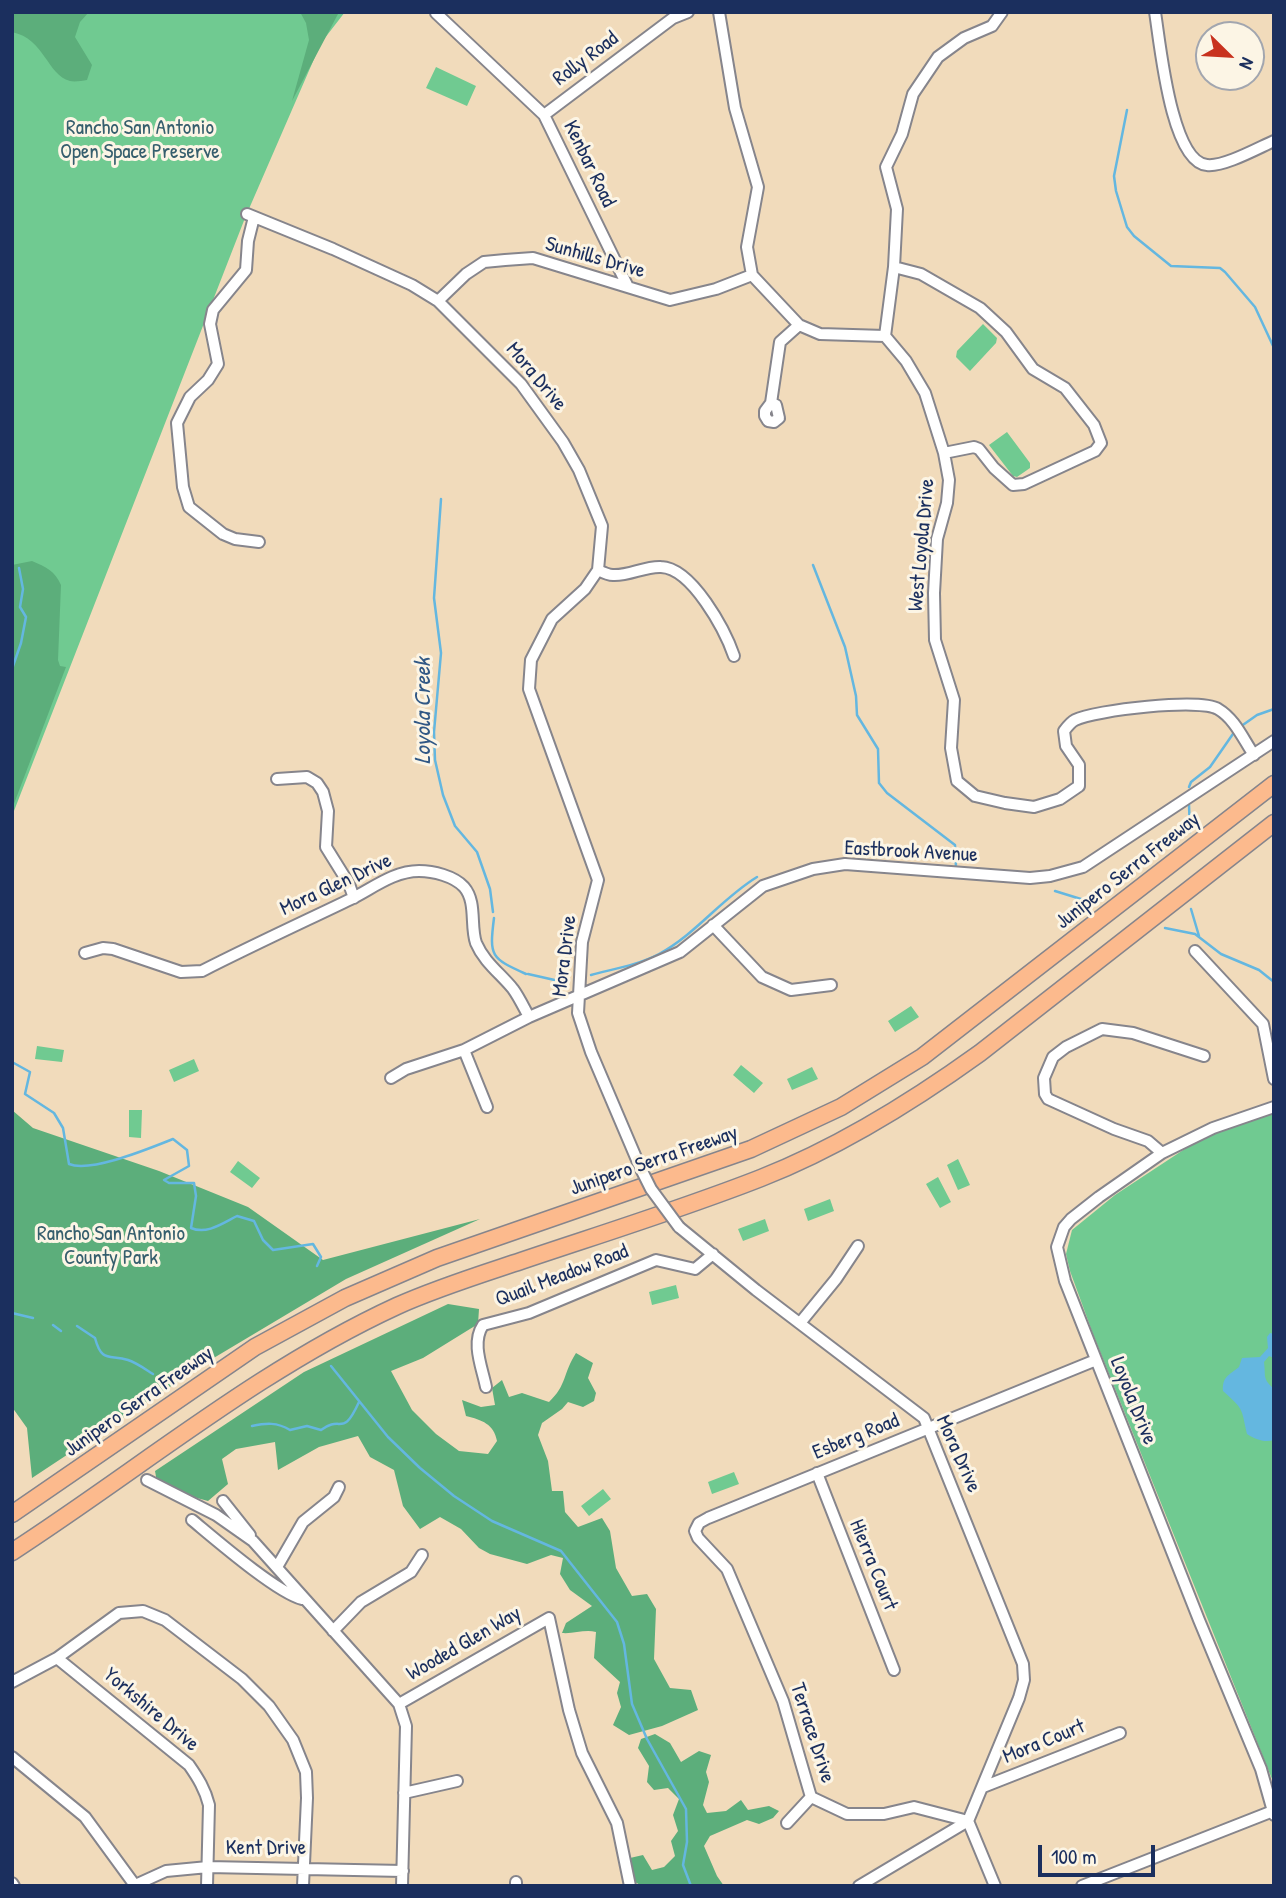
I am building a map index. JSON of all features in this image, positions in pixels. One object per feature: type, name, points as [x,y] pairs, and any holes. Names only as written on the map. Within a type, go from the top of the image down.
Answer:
[{"type":"highway","name":"Junipero Serra Freeway","points":[[12,1514],[255,1347],[310,1316],[387,1278],[437,1258],[715,1163],[797,1129],[882,1084],[942,1043],[1274,784]]},
{"type":"highway","points":[[12,1552],[145,1459],[293,1361],[399,1306],[446,1286],[762,1178],[854,1134],[940,1082],[980,1053],[1274,822]]},
{"type":"street","name":"Rolly Road","points":[[544,115],[673,18],[688,12]]},
{"type":"street","points":[[719,12],[735,108],[758,187],[747,247],[752,275],[799,325],[820,334],[885,336],[894,267],[897,209],[886,167],[902,134],[913,94],[938,57],[964,37],[992,26],[1002,12]]},
{"type":"street","points":[[1155,12],[1173,118],[1190,156],[1199,163],[1212,165],[1274,141]]},
{"type":"street","name":"Kenbar Road","points":[[436,13],[544,115],[628,287]]},
{"type":"street","name":"Mora Drive","points":[[259,542],[235,539],[223,534],[190,507],[183,488],[177,423],[190,397],[208,380],[218,364],[209,324],[213,310],[246,270],[251,215],[412,285],[438,302],[521,384],[563,442],[579,470],[602,526],[598,570],[585,589],[552,619],[531,660],[529,689],[598,880],[582,942],[578,1013],[591,1052],[650,1189],[679,1227],[924,1418],[1007,1617],[1023,1664],[1024,1680],[1021,1692],[968,1821]]},
{"type":"street","name":"Sunhills Drive","points":[[438,302],[466,274],[484,262],[505,260],[533,258],[670,300],[716,289],[752,275]]},
{"type":"street","points":[[894,267],[921,274],[980,308],[1006,332],[1032,369],[1065,388],[1094,425],[1101,443],[1095,451],[1024,484],[1013,485],[994,468],[979,449],[974,447],[944,453]]},
{"type":"street","points":[[771,403],[780,342],[799,325]]},
{"type":"street","name":"West Loyola Drive","points":[[885,336],[906,361],[925,393],[944,453],[949,480],[947,503],[937,539],[935,640],[954,699],[951,748],[957,781],[975,796],[1005,803],[1034,807],[1060,799],[1080,786],[1079,765],[1066,746],[1064,731],[1073,721],[1087,716],[1140,708],[1195,703],[1216,707],[1231,719],[1254,755]]},
{"type":"street","points":[[598,570],[613,575],[661,567],[675,570],[699,593],[727,637],[734,656]]},
{"type":"street","name":"Eastbrook Avenue","points":[[391,1077],[406,1069],[464,1050],[529,1017],[680,952],[763,886],[813,869],[845,864],[1031,878],[1083,867],[1274,741]]},
{"type":"street","points":[[276,779],[307,776],[322,790],[328,811],[326,847],[349,884],[354,898]]},
{"type":"street","name":"Mora Glen Drive","points":[[85,953],[103,948],[113,949],[181,972],[193,973],[354,898],[389,878],[418,871],[444,876],[461,884],[471,902],[474,936],[481,952],[513,990],[529,1017]]},
{"type":"street","points":[[713,925],[762,978],[790,990],[831,985]]},
{"type":"street","points":[[1195,951],[1263,1024],[1274,1079]]},
{"type":"street","points":[[1162,1153],[1148,1141],[1114,1129],[1048,1098],[1043,1086],[1047,1067],[1059,1051],[1102,1029],[1133,1033],[1204,1056]]},
{"type":"street","points":[[464,1050],[487,1107]]},
{"type":"street","name":"Loyola Drive","points":[[1273,1813],[1261,1769],[1096,1360],[1060,1265],[1057,1250],[1064,1227],[1071,1219],[1098,1196],[1162,1153],[1213,1128],[1274,1107]]},
{"type":"street","points":[[800,1323],[834,1282],[858,1245]]},
{"type":"street","name":"Quail Meadow Road","points":[[486,1387],[476,1343],[477,1334],[483,1325],[529,1313],[656,1260],[695,1269],[713,1254]]},
{"type":"street","name":"Esberg Road","points":[[708,1518],[1096,1360]]},
{"type":"street","name":"Hierra Court","points":[[817,1473],[894,1670]]},
{"type":"street","points":[[147,1480],[216,1515],[253,1541]]},
{"type":"street","points":[[277,1567],[303,1522],[334,1497],[339,1487]]},
{"type":"street","points":[[223,1502],[253,1541],[399,1704],[406,1726],[402,1886]]},
{"type":"street","name":"Terrace Drive","points":[[708,1518],[699,1523],[696,1535],[727,1569],[783,1701],[811,1797],[847,1814],[884,1814],[914,1807],[968,1821]]},
{"type":"street","points":[[192,1520],[293,1596],[305,1600]]},
{"type":"street","points":[[333,1631],[361,1602],[411,1572],[422,1555]]},
{"type":"street","points":[[12,1682],[57,1658],[119,1612],[143,1611],[165,1620],[242,1679],[269,1706],[293,1740],[306,1772],[303,1886]]},
{"type":"street","name":"Wooded Glen Way","points":[[399,1704],[549,1618],[569,1710],[582,1753],[617,1823],[630,1886]]},
{"type":"street","name":"Yorkshire Drive","points":[[57,1658],[189,1765],[202,1785],[209,1805],[207,1886]]},
{"type":"street","name":"Mora Court","points":[[983,1787],[1120,1733]]},
{"type":"street","points":[[12,1756],[85,1817],[133,1885]]},
{"type":"street","points":[[404,1794],[457,1781]]},
{"type":"street","points":[[787,1823],[811,1797]]},
{"type":"street","points":[[1082,1886],[1273,1813]]},
{"type":"street","points":[[859,1886],[968,1821],[995,1886]]},
{"type":"street","name":"Kent Drive","points":[[133,1885],[166,1871],[208,1867],[403,1871]]},
{"type":"green space","name":"Rancho San Antonio Open Space Preserve","points":[[12,12],[345,12],[321,43],[245,218],[12,816]]},
{"type":"green space","points":[[12,12],[89,12],[80,22],[75,37],[92,65],[87,80],[70,81],[56,72],[32,42],[12,32]]},
{"type":"green space","points":[[300,12],[338,14],[292,101],[309,40],[306,23]]},
{"type":"green space","points":[[436,67],[476,86],[467,106],[426,88]]},
{"type":"green space","points":[[983,324],[997,338],[996,343],[970,371],[956,357],[957,351]]},
{"type":"green space","points":[[1007,432],[1030,463],[1030,468],[1017,477],[1013,476],[989,445]]},
{"type":"green space","points":[[32,561],[50,570],[61,585],[58,660],[60,666],[66,667],[12,809],[12,565]]},
{"type":"green space","points":[[911,1006],[919,1017],[895,1032],[888,1021]]},
{"type":"green space","points":[[37,1046],[64,1050],[62,1062],[35,1059]]},
{"type":"green space","points":[[194,1059],[199,1071],[174,1082],[169,1070]]},
{"type":"green space","points":[[741,1065],[763,1083],[754,1093],[733,1075]]},
{"type":"green space","points":[[812,1067],[818,1079],[792,1090],[787,1079]]},
{"type":"green space","name":"Rancho San Antonio County Park","points":[[12,1110],[33,1128],[159,1171],[248,1207],[323,1260],[480,1219],[346,1279],[212,1359],[32,1478],[27,1428],[12,1407]]},
{"type":"green space","points":[[129,1110],[142,1110],[141,1138],[129,1137]]},
{"type":"green space","points":[[1274,1113],[1274,1784],[1093,1334],[1066,1254],[1072,1230],[1115,1195],[1206,1135]]},
{"type":"green space","points":[[958,1159],[970,1185],[958,1190],[947,1165]]},
{"type":"green space","points":[[238,1161],[260,1178],[252,1188],[230,1172]]},
{"type":"green space","points":[[938,1177],[951,1202],[940,1208],[926,1184]]},
{"type":"green space","points":[[830,1199],[834,1211],[808,1221],[804,1209]]},
{"type":"green space","points":[[765,1219],[769,1231],[743,1241],[738,1229]]},
{"type":"green space","points":[[676,1285],[679,1298],[652,1305],[649,1292]]},
{"type":"green space","points":[[448,1304],[479,1309],[478,1324],[423,1358],[391,1371],[412,1410],[436,1434],[459,1451],[488,1454],[497,1441],[493,1430],[486,1424],[466,1416],[462,1400],[481,1407],[495,1405],[492,1388],[502,1380],[509,1397],[522,1393],[549,1402],[559,1390],[576,1353],[593,1363],[588,1378],[596,1393],[594,1401],[583,1407],[568,1402],[542,1423],[538,1435],[548,1461],[552,1491],[563,1491],[565,1512],[578,1527],[602,1518],[610,1531],[616,1568],[632,1596],[647,1594],[656,1609],[654,1659],[670,1688],[691,1690],[698,1710],[662,1726],[629,1735],[613,1725],[621,1707],[617,1693],[620,1682],[594,1658],[596,1632],[562,1633],[566,1623],[592,1606],[570,1590],[560,1574],[563,1558],[551,1555],[527,1564],[490,1554],[479,1548],[461,1529],[440,1517],[420,1529],[403,1506],[394,1470],[370,1457],[358,1436],[319,1447],[278,1470],[275,1442],[236,1449],[222,1459],[228,1484],[208,1501],[157,1482],[155,1471],[304,1372]]},
{"type":"green space","points":[[734,1472],[739,1484],[712,1494],[708,1482]]},
{"type":"green space","points":[[603,1489],[611,1499],[589,1516],[581,1506]]},
{"type":"green space","points":[[655,1734],[670,1743],[681,1762],[699,1751],[711,1755],[706,1772],[709,1782],[703,1805],[707,1813],[726,1811],[741,1800],[748,1810],[769,1806],[779,1811],[773,1818],[759,1824],[747,1820],[710,1836],[704,1846],[724,1886],[642,1886],[635,1882],[630,1858],[643,1855],[652,1870],[664,1867],[675,1856],[671,1841],[678,1831],[673,1815],[679,1799],[668,1788],[654,1790],[647,1782],[649,1766],[638,1748],[641,1739]]},
{"type":"water","points":[[1270,1333],[1274,1334],[1274,1358],[1269,1356],[1264,1362],[1266,1380],[1274,1389],[1274,1440],[1267,1441],[1247,1434],[1241,1410],[1223,1391],[1223,1386],[1227,1377],[1239,1367],[1242,1358],[1260,1357],[1268,1348],[1267,1337]]},
{"type":"waterway","points":[[1127,110],[1114,176],[1127,227],[1171,266],[1220,268],[1225,272],[1255,307],[1274,348]]},
{"type":"waterway","name":"Loyola Creek","points":[[441,499],[434,598],[441,653],[434,732],[435,760],[443,795],[455,826],[477,852],[490,889],[493,912]]},
{"type":"waterway","points":[[813,565],[845,647],[856,696],[857,715],[878,749],[879,783],[887,793],[955,845],[956,868]]},
{"type":"waterway","points":[[12,669],[26,617],[20,607],[23,589],[19,568]]},
{"type":"waterway","points":[[1240,727],[1257,715],[1274,709]]},
{"type":"waterway","points":[[1189,787],[1191,782],[1210,767],[1235,731]]},
{"type":"waterway","points":[[1189,805],[1190,832]]},
{"type":"waterway","name":"Loyola Creek","points":[[591,975],[634,964],[659,954],[685,937],[732,895],[757,877]]},
{"type":"waterway","name":"Loyola Creek","points":[[1055,891],[1097,904]]},
{"type":"waterway","points":[[1191,909],[1199,936]]},
{"type":"waterway","name":"Loyola Creek","points":[[494,918],[492,941],[495,955],[499,960],[526,974]]},
{"type":"waterway","name":"Loyola Creek","points":[[1165,928],[1195,934],[1221,954],[1259,970],[1274,982]]},
{"type":"waterway","name":"Loyola Creek","points":[[528,974],[566,980]]},
{"type":"waterway","points":[[12,1062],[30,1072],[25,1094],[54,1113],[63,1128],[69,1164],[79,1166],[106,1162],[173,1139],[187,1150],[189,1166],[164,1180],[169,1183],[194,1183],[196,1196],[191,1228],[209,1229],[237,1216],[254,1221],[263,1240],[273,1250],[313,1244],[321,1257],[317,1266]]},
{"type":"waterway","points":[[12,1313],[33,1318]]},
{"type":"waterway","points":[[53,1325],[61,1331]]},
{"type":"waterway","points":[[77,1326],[95,1338],[104,1355],[131,1361],[153,1374]]},
{"type":"waterway","points":[[331,1366],[388,1437],[420,1468],[454,1496],[492,1521],[561,1551],[617,1622],[624,1644],[632,1704],[647,1739],[686,1809],[687,1842],[683,1865],[691,1886]]},
{"type":"waterway","points":[[252,1426],[271,1424],[290,1430],[307,1426],[321,1430],[333,1424],[345,1423],[359,1402]]}]
